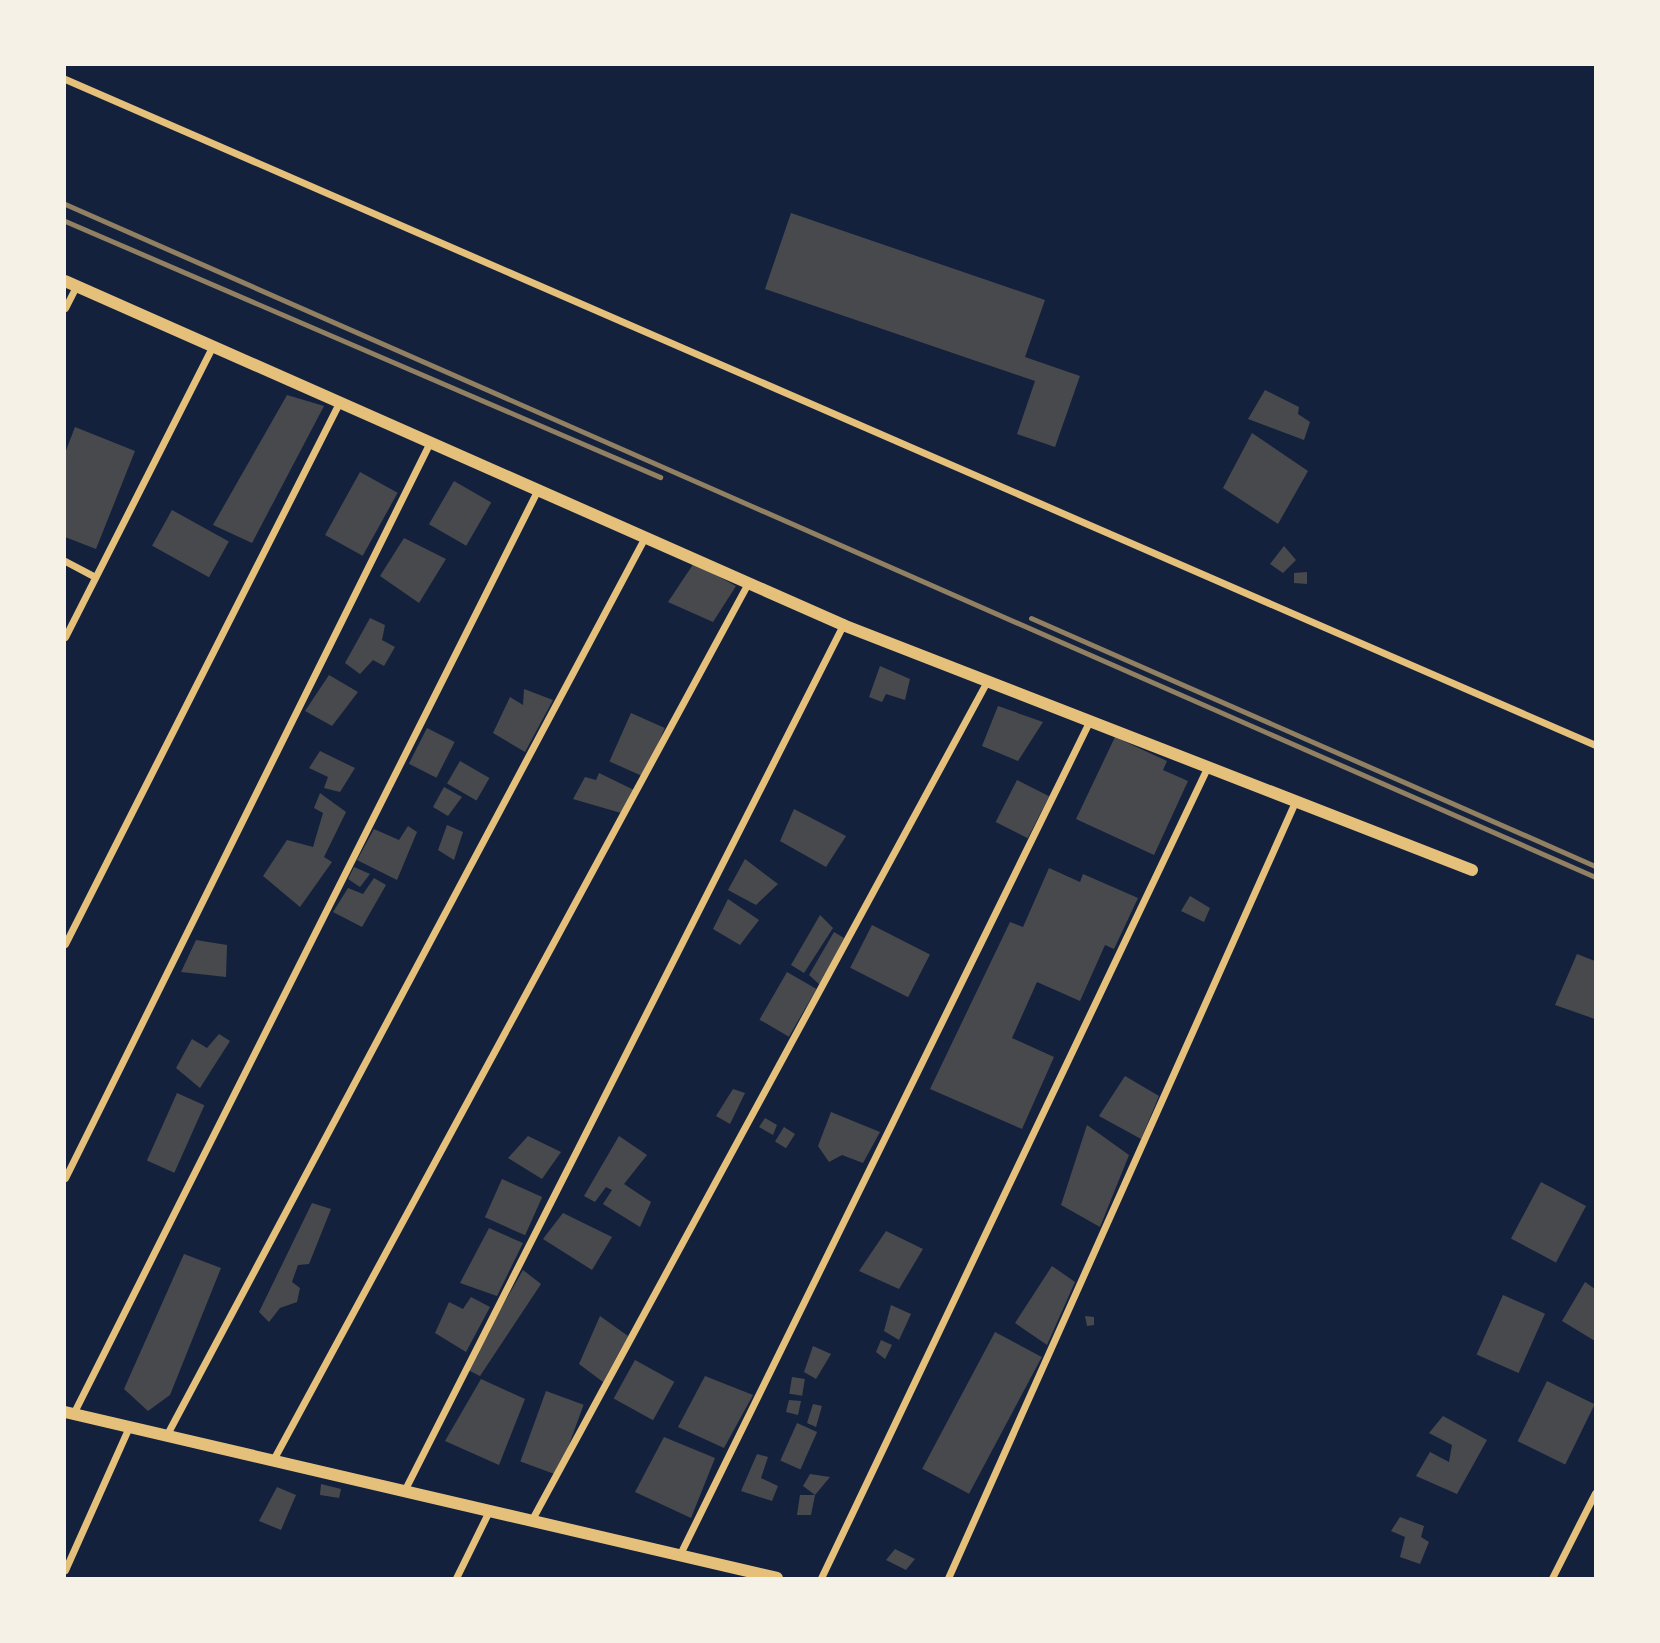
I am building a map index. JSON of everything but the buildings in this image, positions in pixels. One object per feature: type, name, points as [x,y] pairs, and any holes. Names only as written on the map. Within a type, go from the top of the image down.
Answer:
[{"type":"street","points":[[65,79],[1595,745]]},
{"type":"street","points":[[65,308],[70,284],[843,625],[986,683],[1472,870]]},
{"type":"street","points":[[65,638],[213,345]]},
{"type":"street","points":[[65,944],[340,401]]},
{"type":"street","points":[[65,1178],[431,442]]},
{"type":"street","points":[[538,489],[69,1413],[777,1578]]},
{"type":"street","points":[[166,1436],[645,537]]},
{"type":"street","points":[[65,561],[95,577]]},
{"type":"street","points":[[273,1461],[748,583]]},
{"type":"street","points":[[404,1491],[843,625]]},
{"type":"street","points":[[531,1521],[986,683]]},
{"type":"street","points":[[679,1556],[1089,722]]},
{"type":"street","points":[[821,1578],[1206,768]]},
{"type":"street","points":[[948,1578],[1295,802]]},
{"type":"street","points":[[65,1570],[128,1427]]},
{"type":"street","points":[[1552,1578],[1595,1493]]},
{"type":"street","points":[[456,1578],[489,1511]]},
{"type":"railway","points":[[65,204],[1595,877]]},
{"type":"railway","points":[[65,221],[660,477]]},
{"type":"railway","points":[[1031,618],[1595,866]]}]
